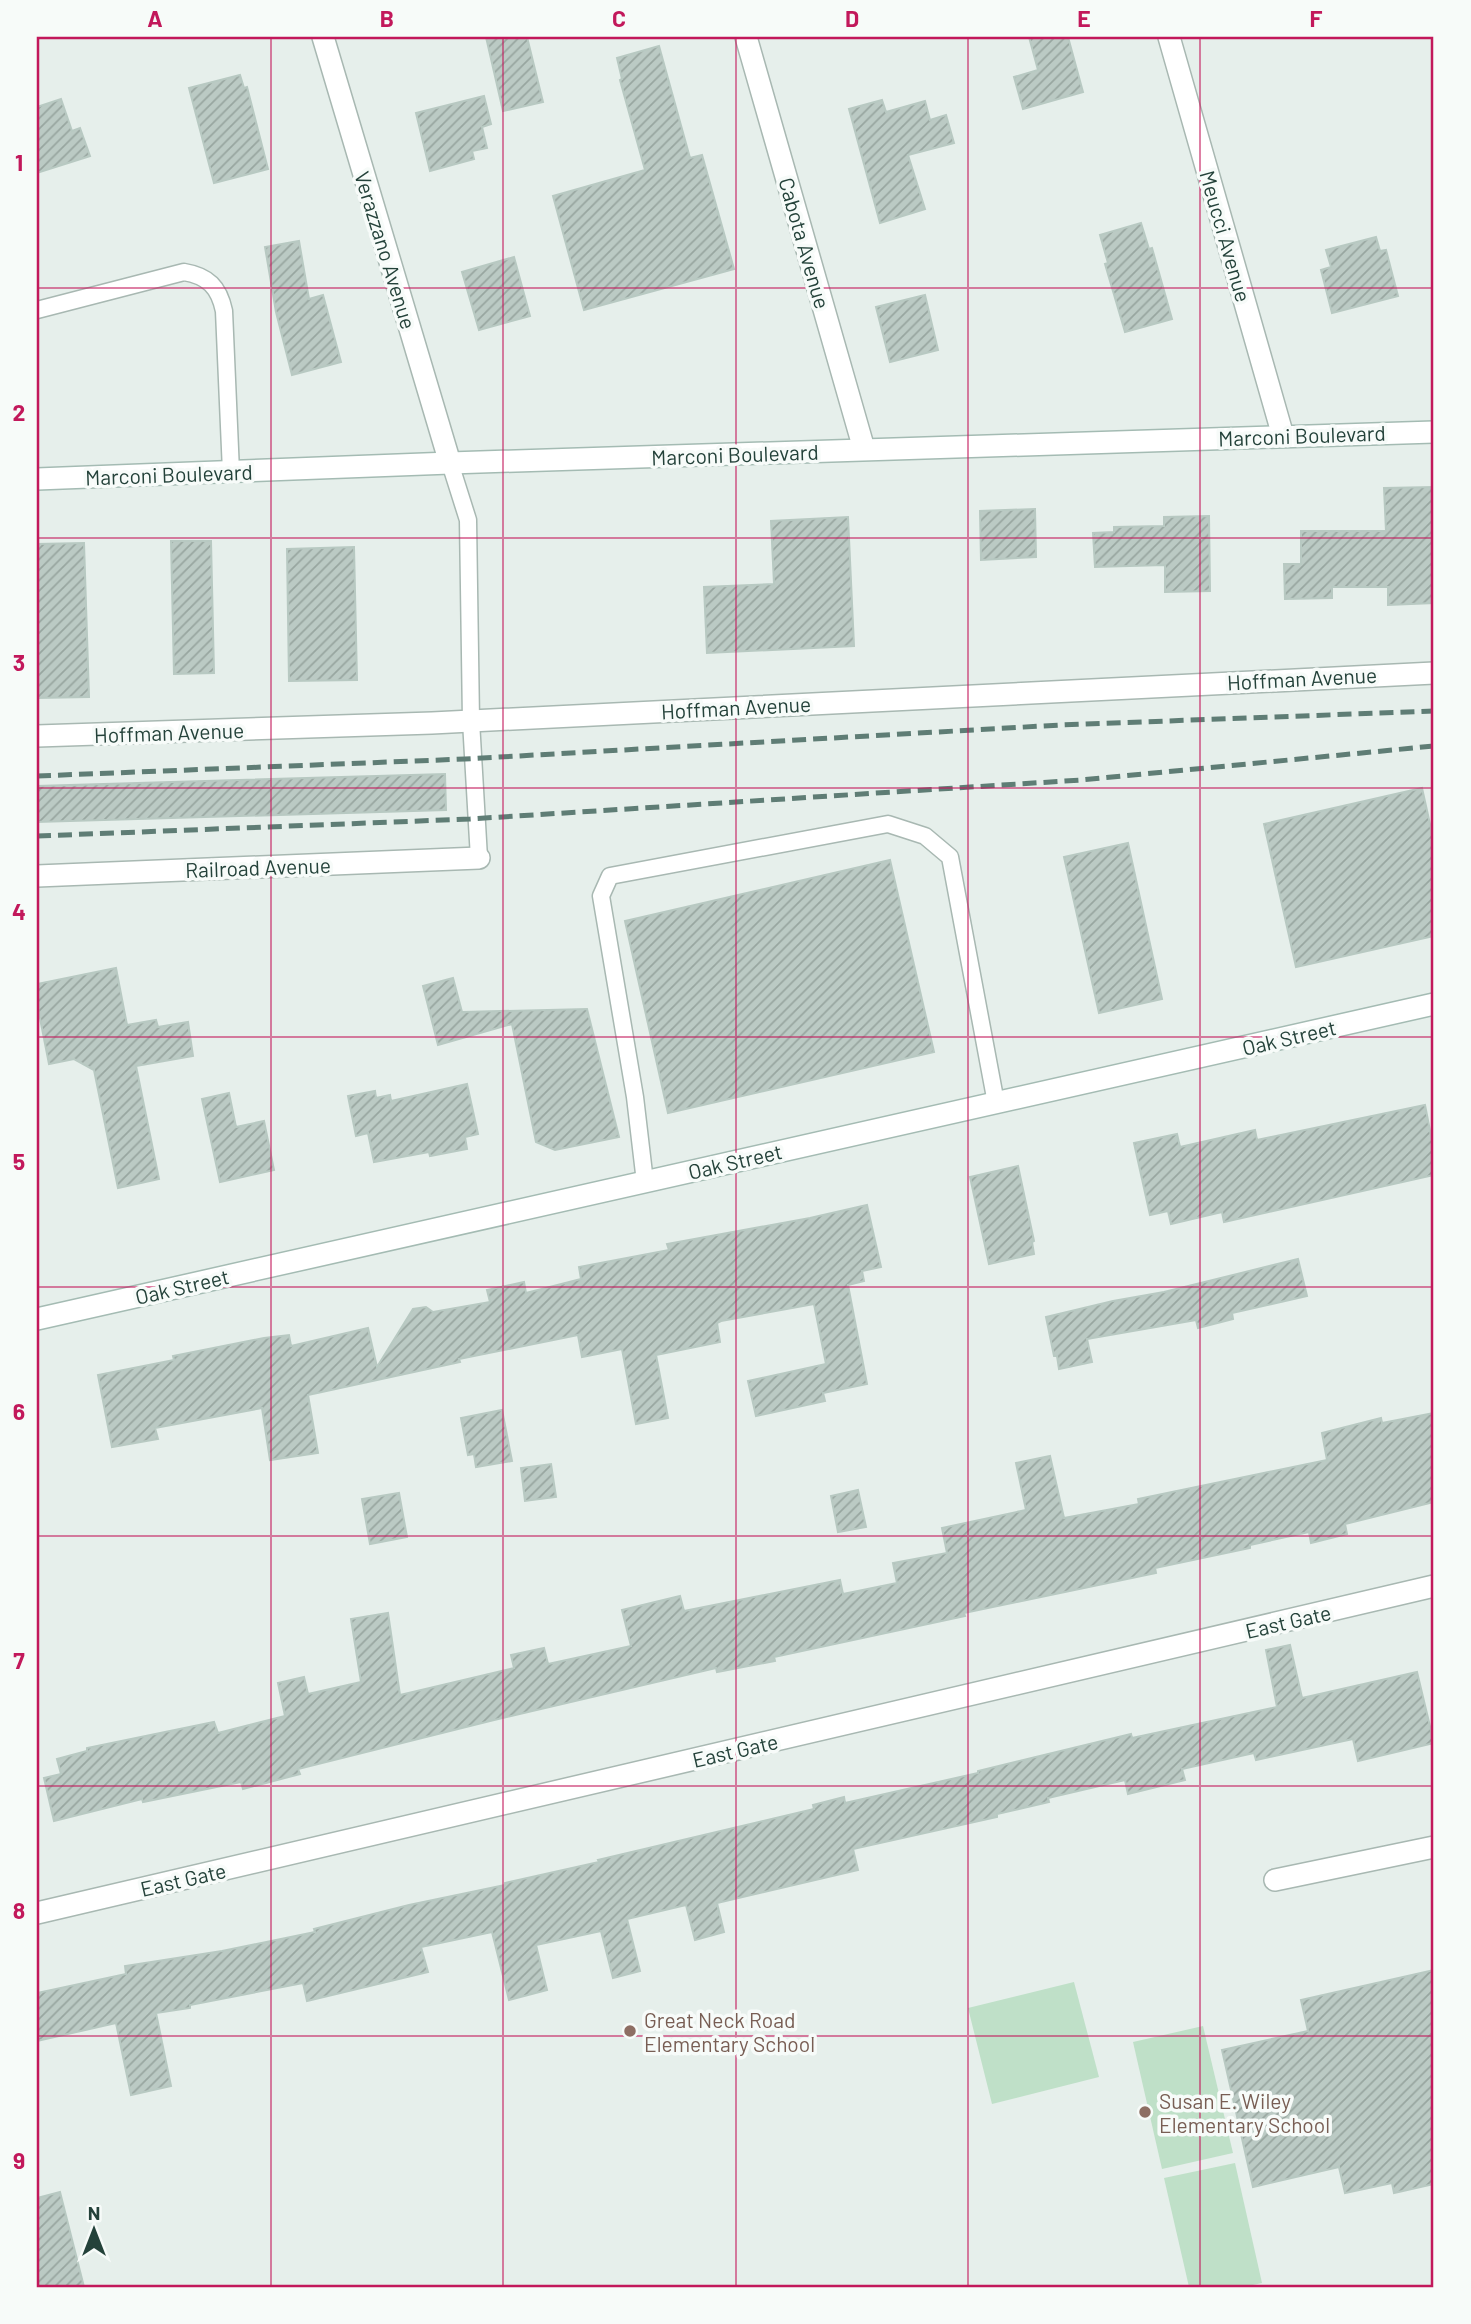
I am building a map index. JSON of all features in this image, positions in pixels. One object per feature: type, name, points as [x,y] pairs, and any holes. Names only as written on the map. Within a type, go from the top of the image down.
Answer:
[{"type":"street","name":"Verazzano Avenue","points":[[323,37],[450,463]]},
{"type":"street","name":"Cabota Avenue","points":[[746,37],[864,449]]},
{"type":"street","name":"Meucci Avenue","points":[[1169,37],[1283,436]]},
{"type":"street","name":"Marconi Boulevard","points":[[37,479],[864,449],[1434,432]]},
{"type":"street","name":"Hoffman Avenue","points":[[37,736],[471,721],[1434,673]]},
{"type":"street","name":"Railroad Avenue","points":[[37,876],[479,858]]},
{"type":"street","name":"Oak Street","points":[[37,1319],[1434,1004]]},
{"type":"street","name":"East Gate","points":[[37,1913],[1434,1587]]},
{"type":"street","points":[[1275,1880],[1434,1847]]},
{"type":"lane","points":[[37,310],[184,272],[199,274],[213,285],[220,295],[224,311],[231,472]]},
{"type":"lane","points":[[450,463],[468,520],[471,721],[479,858]]},
{"type":"lane","points":[[645,1182],[635,1097],[601,896],[610,876],[888,824],[925,836],[950,857],[996,1102]]},
{"type":"green space","points":[[1074,1982],[1099,2077],[992,2104],[968,2008]]},
{"type":"green space","points":[[1203,2026],[1233,2153],[1162,2169],[1133,2042]]},
{"type":"green space","points":[[1235,2163],[1262,2283],[1244,2287],[1189,2287],[1164,2178]]},
{"type":"building","points":[[486,37],[527,37],[543,102],[503,111]]},
{"type":"building","points":[[1029,37],[1068,37],[1083,92],[1023,109],[1014,77],[1038,70]]},
{"type":"building","points":[[659,46],[690,158],[702,155],[734,269],[584,310],[553,196],[645,170],[620,80],[622,79],[617,58]]},
{"type":"building","points":[[240,75],[244,88],[247,87],[268,169],[214,183],[189,88]]},
{"type":"building","points":[[484,96],[491,124],[482,127],[487,148],[472,151],[474,159],[430,171],[416,113]]},
{"type":"building","points":[[61,99],[72,131],[80,128],[90,156],[37,173],[37,107]]},
{"type":"building","points":[[882,100],[886,112],[925,101],[930,120],[946,115],[954,143],[908,155],[925,209],[880,223],[849,109]]},
{"type":"building","points":[[1141,223],[1149,249],[1152,248],[1172,319],[1125,332],[1105,264],[1108,263],[1100,235]]},
{"type":"building","points":[[1376,237],[1380,251],[1386,250],[1398,296],[1332,313],[1321,270],[1331,267],[1326,250]]},
{"type":"building","points":[[299,241],[309,299],[323,295],[341,362],[292,375],[276,312],[265,247]]},
{"type":"building","points":[[514,257],[530,316],[479,330],[462,272]]},
{"type":"building","points":[[925,295],[938,350],[890,362],[876,307]]},
{"type":"building","points":[[1434,487],[1434,603],[1388,605],[1388,587],[1332,587],[1332,598],[1285,599],[1284,564],[1301,564],[1301,531],[1386,531],[1384,488]]},
{"type":"building","points":[[1035,509],[1036,557],[981,560],[980,511]]},
{"type":"building","points":[[1209,516],[1210,591],[1165,592],[1165,565],[1095,567],[1093,533],[1114,532],[1114,527],[1164,526],[1164,517]]},
{"type":"building","points":[[848,517],[854,646],[707,653],[704,587],[774,584],[771,521]]},
{"type":"building","points":[[171,541],[211,541],[214,673],[174,674]]},
{"type":"building","points":[[84,543],[89,697],[37,698],[37,544]]},
{"type":"building","points":[[354,547],[357,680],[289,681],[287,549]]},
{"type":"building","points":[[445,774],[446,810],[37,822],[37,786]]},
{"type":"building","points":[[1422,788],[1434,842],[1434,936],[1296,967],[1264,824]]},
{"type":"building","points":[[1128,843],[1162,999],[1099,1013],[1064,857]]},
{"type":"building","points":[[890,860],[934,1052],[668,1113],[625,921]]},
{"type":"building","points":[[116,968],[127,1025],[156,1020],[158,1027],[188,1022],[193,1056],[136,1066],[159,1179],[118,1188],[94,1070],[74,1059],[49,1064],[37,1003],[37,984]]},
{"type":"building","points":[[453,978],[462,1012],[587,1009],[619,1137],[555,1150],[536,1142],[512,1024],[438,1045],[423,986]]},
{"type":"building","points":[[467,1084],[478,1134],[465,1137],[467,1149],[430,1156],[429,1152],[374,1162],[368,1133],[356,1136],[348,1096],[375,1091],[376,1098],[390,1095],[391,1101]]},
{"type":"building","points":[[229,1093],[236,1127],[264,1121],[274,1170],[220,1182],[202,1099]]},
{"type":"building","points":[[1425,1105],[1434,1151],[1434,1175],[1224,1222],[1222,1212],[1171,1224],[1168,1211],[1150,1215],[1134,1143],[1177,1134],[1180,1147],[1255,1130],[1257,1140]]},
{"type":"building","points":[[1018,1166],[1034,1241],[1034,1254],[989,1264],[970,1177]]},
{"type":"building","points":[[867,1205],[881,1267],[862,1271],[864,1281],[848,1285],[867,1384],[823,1393],[825,1401],[756,1416],[748,1381],[826,1364],[814,1304],[721,1321],[717,1323],[720,1342],[656,1355],[668,1418],[636,1424],[622,1349],[582,1357],[578,1335],[459,1359],[460,1362],[308,1395],[318,1453],[270,1460],[262,1408],[155,1428],[158,1439],[112,1447],[98,1375],[174,1360],[173,1356],[264,1338],[289,1335],[291,1346],[368,1328],[377,1367],[413,1309],[426,1307],[433,1312],[490,1302],[487,1290],[524,1282],[526,1293],[581,1279],[579,1267],[669,1250],[667,1244]]},
{"type":"building","points":[[1298,1259],[1307,1296],[1232,1313],[1233,1319],[1198,1328],[1196,1320],[1087,1339],[1092,1362],[1059,1369],[1046,1317],[1164,1292]]},
{"type":"building","points":[[502,1410],[512,1461],[476,1467],[474,1454],[468,1455],[461,1418]]},
{"type":"building","points":[[1434,1413],[1434,1502],[1345,1524],[1347,1534],[1311,1543],[1309,1532],[1250,1545],[1250,1548],[1155,1568],[1156,1573],[964,1613],[965,1616],[774,1657],[775,1661],[717,1672],[716,1668],[490,1721],[298,1769],[300,1774],[243,1789],[241,1782],[143,1802],[142,1799],[54,1821],[44,1778],[61,1774],[57,1759],[87,1751],[87,1748],[214,1722],[218,1733],[285,1716],[278,1683],[304,1677],[308,1694],[361,1682],[351,1619],[388,1613],[400,1695],[514,1668],[511,1655],[544,1648],[548,1664],[631,1646],[622,1610],[680,1596],[684,1611],[840,1580],[843,1594],[897,1583],[893,1563],[947,1553],[942,1528],[1026,1510],[1016,1463],[1050,1456],[1064,1518],[1139,1504],[1138,1499],[1327,1460],[1322,1433],[1381,1418],[1382,1423]]},
{"type":"building","points":[[551,1464],[556,1497],[525,1501],[521,1468]]},
{"type":"building","points":[[858,1490],[866,1527],[838,1532],[831,1496]]},
{"type":"building","points":[[399,1493],[407,1537],[370,1544],[362,1499]]},
{"type":"building","points":[[1290,1645],[1302,1698],[1417,1672],[1434,1743],[1358,1761],[1353,1739],[1256,1760],[1254,1753],[1182,1769],[1185,1780],[1128,1794],[1125,1780],[1048,1798],[1049,1802],[997,1814],[997,1817],[853,1849],[858,1870],[717,1903],[724,1932],[695,1940],[686,1905],[627,1919],[640,1971],[613,1978],[601,1931],[536,1945],[547,1990],[509,2000],[492,1932],[421,1947],[428,1972],[307,2001],[303,1983],[156,2013],[171,2086],[131,2095],[116,2023],[37,2041],[37,1993],[126,1974],[125,1966],[222,1951],[315,1932],[314,1929],[409,1905],[505,1885],[814,1809],[813,1805],[844,1797],[845,1803],[1131,1734],[1132,1738],[1277,1707],[1266,1650]]},
{"type":"building","points":[[1434,1970],[1434,2184],[1394,2193],[1392,2183],[1345,2193],[1339,2167],[1253,2187],[1222,2050],[1308,2031],[1301,2000]]},
{"type":"building","points":[[60,2192],[84,2287],[37,2287],[37,2198]]},
{"type":"railway","points":[[37,776],[465,759],[1060,725],[1434,711]]},
{"type":"railway","points":[[37,836],[470,819],[1081,780],[1434,746]]},
{"type":"place","name":"Great Neck Road Elementary School","points":[[630,2031]]},
{"type":"place","name":"Susan E. Wiley Elementary School","points":[[1145,2112]]}]
